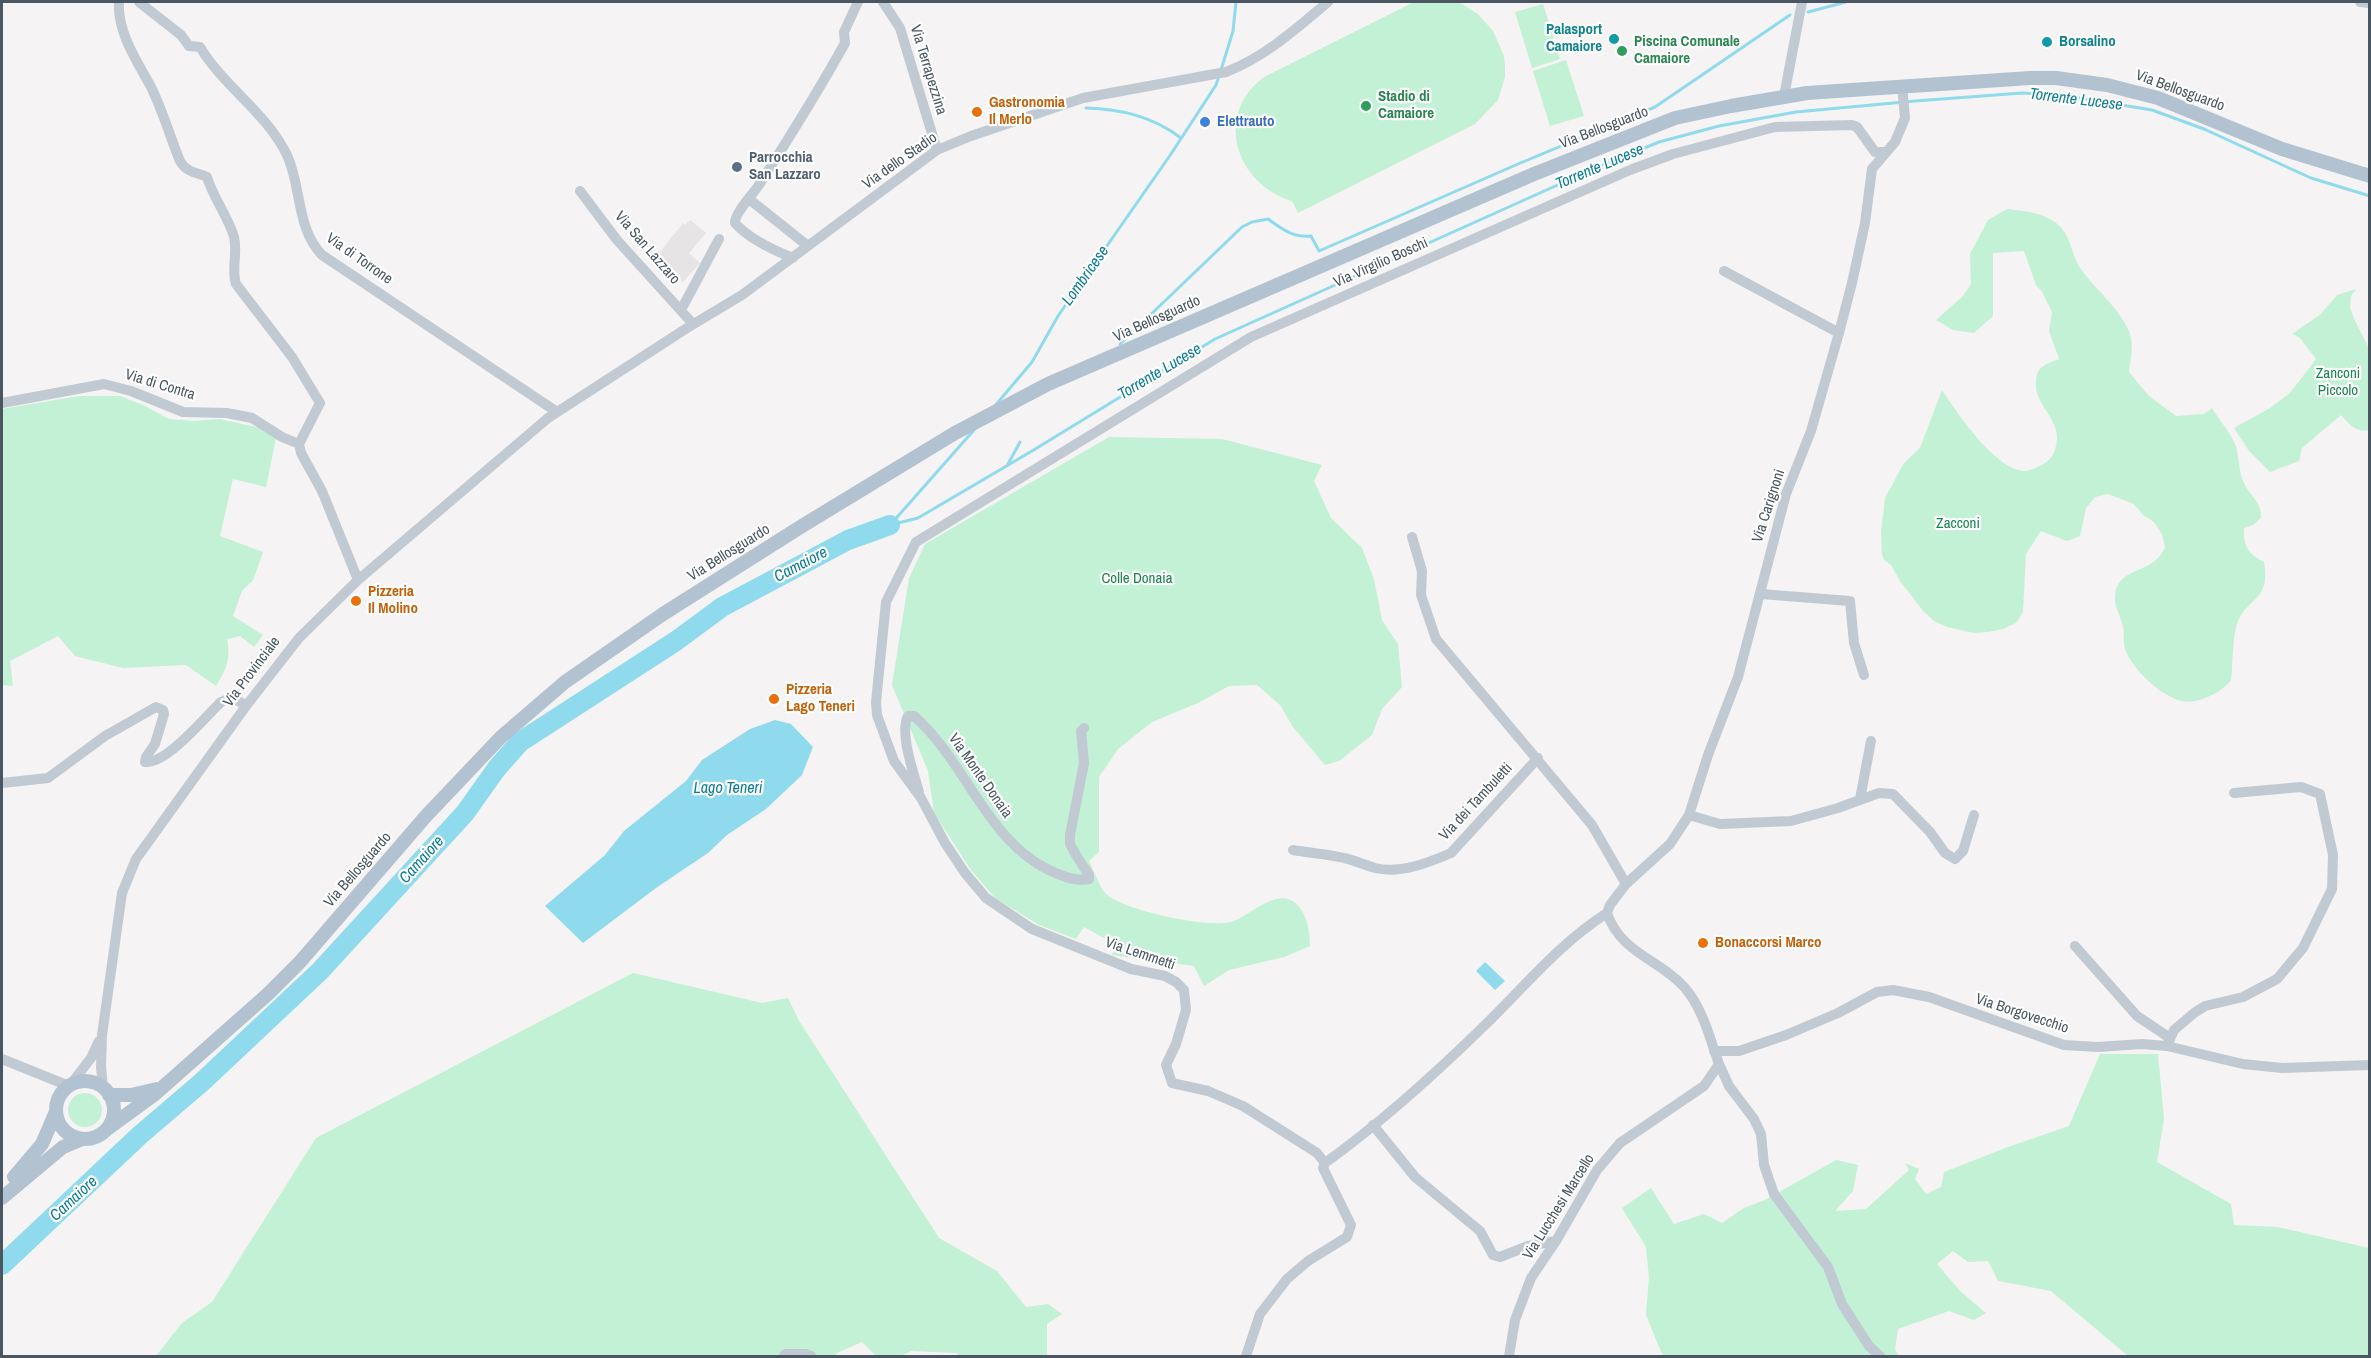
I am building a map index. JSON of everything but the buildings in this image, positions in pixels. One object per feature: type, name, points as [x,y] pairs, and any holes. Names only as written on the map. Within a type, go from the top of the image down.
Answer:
[{"type":"main road","name":"Via Bellosguardo","points":[[159,1089],[238,1023],[300,962],[426,816],[501,737],[565,682],[663,614],[955,433],[1048,384],[1627,135],[1675,118],[1784,96],[2030,78],[2107,84],[2158,98],[2282,149],[2370,176]]},
{"type":"main road","points":[[70,1085],[88,1081],[106,1092],[131,1095],[159,1089]]},
{"type":"main road","name":"Via Provinciale","points":[[2,1189],[22,1170],[42,1144],[56,1114],[58,1098],[70,1085]]},
{"type":"main road","points":[[56,1114],[57,1122],[67,1134],[82,1139],[91,1139],[107,1130],[159,1089]]},
{"type":"main road","name":"Via Provinciale","points":[[106,1092],[114,1113],[107,1130]]},
{"type":"main road","points":[[2,1198],[63,1147],[82,1139]]},
{"type":"street","points":[[119,2],[120,19],[137,65],[151,87],[180,161],[194,174],[207,177],[234,236],[236,284],[292,357],[320,403],[299,444],[301,453],[322,491],[357,580]]},
{"type":"street","name":"Via di Torrone","points":[[139,2],[181,35],[189,46],[200,47],[225,82],[256,110],[285,153],[294,173],[307,234],[322,255],[557,412]]},
{"type":"street","points":[[793,258],[774,250],[739,228],[735,223],[735,218],[817,95],[845,43],[844,32],[858,2]]},
{"type":"street","name":"Via Terrapezzina","points":[[884,2],[900,28],[937,150]]},
{"type":"street","name":"Via dello Stadio","points":[[557,412],[742,295],[937,150],[1083,98],[1226,72],[1254,59],[1329,2]]},
{"type":"street","points":[[1784,96],[1802,2]]},
{"type":"street","points":[[2360,2],[2370,3]]},
{"type":"street","name":"Via Carignoni","points":[[1607,913],[1610,905],[1626,884],[1670,844],[1689,815],[1708,755],[1738,677],[1786,494],[1811,431],[1839,333],[1863,233],[1872,169],[1895,142],[1905,118],[1902,86]]},
{"type":"street","name":"Via Virgilio Boschi","points":[[916,542],[1251,337],[1630,170],[1696,146],[1775,127],[1852,125],[1857,127],[1875,152],[1886,152]]},
{"type":"street","name":"Via San Lazzaro","points":[[580,190],[617,240],[693,324]]},
{"type":"street","points":[[749,199],[808,246]]},
{"type":"street","points":[[681,310],[719,239]]},
{"type":"street","points":[[1724,271],[1839,333]]},
{"type":"street","name":"Via di Contra","points":[[2,403],[104,384],[131,391],[183,412],[227,413],[252,418],[282,437],[299,444]]},
{"type":"street","name":"Via Provinciale","points":[[106,1092],[101,1067],[102,1035],[122,893],[136,859],[298,638],[357,580],[557,412]]},
{"type":"street","points":[[1412,537],[1422,571],[1421,594],[1436,639],[1592,825],[1626,884]]},
{"type":"street","name":"Via Lemmetti","points":[[916,542],[886,602],[876,702],[877,715],[888,749],[921,798],[945,843],[965,873],[986,898],[1032,929],[1111,962],[1142,972],[1165,976],[1176,982],[1184,990],[1186,1010],[1176,1044],[1166,1065],[1172,1083],[1208,1091],[1243,1106],[1317,1153],[1325,1163]]},
{"type":"street","points":[[1761,594],[1850,601],[1854,644],[1864,675]]},
{"type":"street","points":[[2,783],[48,778],[105,736],[156,708],[163,710],[164,714],[155,744],[145,762],[151,762],[167,754],[221,702],[227,699],[242,702],[246,706]]},
{"type":"street","name":"Via Monte Donaia","points":[[921,798],[907,748],[905,721],[908,716],[914,716],[940,745],[994,825],[1006,838],[1045,869],[1081,881],[1089,879],[1089,875],[1070,844],[1084,763],[1081,730],[1084,728]]},
{"type":"street","points":[[1860,800],[1871,741]]},
{"type":"street","name":"Via dei Tambuletti","points":[[1293,850],[1346,858],[1375,868],[1391,870],[1437,859],[1451,853],[1538,758]]},
{"type":"street","points":[[2075,946],[2137,1016],[2168,1042],[2174,1030],[2205,1006],[2243,997],[2277,979],[2303,948],[2332,889],[2333,855],[2320,794],[2301,787],[2234,793]]},
{"type":"street","points":[[1689,815],[1720,824],[1791,821],[1879,793],[1893,794],[1930,832],[1945,853],[1955,858],[1963,851],[1974,815]]},
{"type":"street","points":[[1246,1356],[1260,1314],[1287,1279],[1308,1261],[1347,1237],[1351,1225],[1323,1168],[1325,1163],[1356,1141],[1438,1069],[1575,935],[1607,913],[1611,926],[1621,939],[1684,987],[1712,1039],[1714,1051],[1729,1086],[1754,1119],[1761,1134],[1764,1165],[1774,1194],[1828,1266],[1842,1304],[1869,1346],[1880,1356]]},
{"type":"street","name":"Via Borgovecchio","points":[[1714,1051],[1739,1051],[1767,1042],[1838,1012],[1877,992],[1893,990],[1929,998],[2064,1045],[2168,1042],[2242,1064],[2282,1068],[2370,1065]]},
{"type":"street","name":"Via Provinciale","points":[[70,1085],[91,1058],[102,1035]]},
{"type":"street","points":[[2,1059],[70,1085]]},
{"type":"street","name":"Via Lucchesi Marcello","points":[[1509,1356],[1515,1320],[1523,1294],[1597,1170],[1620,1143],[1704,1086],[1719,1064]]},
{"type":"street","points":[[1373,1125],[1415,1177],[1480,1232],[1493,1255],[1500,1257],[1527,1246],[1556,1241]]},
{"type":"street","points":[[784,1356],[785,1354],[811,1356]]},
{"type":"shaded area","points":[[690,220],[706,233],[689,253],[700,263],[683,282],[655,258],[683,223],[685,225]]},
{"type":"green space","name":"Stadio di Camaiore","points":[[1414,2],[1462,4],[1478,14],[1493,31],[1504,56],[1505,65],[1505,77],[1498,100],[1475,124],[1298,213],[1292,201],[1273,192],[1257,180],[1245,164],[1238,147],[1236,128],[1239,110],[1248,93],[1264,77]]},
{"type":"green space","points":[[1543,4],[1560,59],[1532,68],[1515,12]]},
{"type":"green space","points":[[1566,60],[1584,116],[1550,126],[1533,71]]},
{"type":"green space","name":"Zacconi","points":[[2007,209],[2044,216],[2061,227],[2081,269],[2117,311],[2127,327],[2132,343],[2129,372],[2149,396],[2176,416],[2204,414],[2212,408],[2235,444],[2243,481],[2261,513],[2261,518],[2253,525],[2244,528],[2244,534],[2248,549],[2264,562],[2264,585],[2257,598],[2241,615],[2237,624],[2233,644],[2231,681],[2219,691],[2205,698],[2186,702],[2166,694],[2138,671],[2125,649],[2123,627],[2115,603],[2117,588],[2120,581],[2151,564],[2165,548],[2162,534],[2154,522],[2143,515],[2134,504],[2108,494],[2095,497],[2086,508],[2080,536],[2067,541],[2041,531],[2026,554],[2023,612],[2016,623],[2003,629],[1974,633],[1947,627],[1934,621],[1900,581],[1891,565],[1884,560],[1881,532],[1885,498],[1904,463],[1920,448],[1942,390],[1979,440],[2003,462],[2015,469],[2026,471],[2033,469],[2050,459],[2056,448],[2056,430],[2036,390],[2036,377],[2040,369],[2059,359],[2049,331],[2052,312],[2036,285],[2024,251],[1993,253],[1993,316],[1974,333],[1953,330],[1936,320],[1963,296],[1971,284],[1970,254],[1988,220]]},
{"type":"green space","name":"Zanconi Piccolo","points":[[2356,289],[2351,296],[2350,308],[2369,348],[2369,430],[2357,429],[2341,415],[2302,448],[2299,461],[2270,472],[2249,451],[2234,428],[2270,408],[2290,393],[2316,359],[2300,338],[2292,334],[2321,314],[2337,295]]},
{"type":"green space","points":[[79,396],[120,396],[169,419],[194,421],[220,419],[256,427],[276,438],[266,487],[233,479],[220,536],[263,552],[253,580],[242,591],[233,616],[263,635],[254,647],[240,636],[227,639],[227,664],[216,686],[186,665],[123,668],[75,656],[58,636],[10,661],[13,686],[2,685],[2,409]]},
{"type":"green space","name":"Colle Donaia","points":[[1109,437],[1222,439],[1322,465],[1314,481],[1331,518],[1362,548],[1374,579],[1382,620],[1398,644],[1402,687],[1382,709],[1372,735],[1339,761],[1325,765],[1293,727],[1280,705],[1257,685],[1229,686],[1198,703],[1152,722],[1118,749],[1099,777],[1099,852],[1089,861],[1106,894],[1115,900],[1168,917],[1207,923],[1234,921],[1267,902],[1281,898],[1294,902],[1303,912],[1308,926],[1310,946],[1284,957],[1229,970],[1204,986],[1194,966],[1112,955],[1115,944],[1084,927],[1076,939],[1039,925],[995,898],[971,870],[934,813],[928,771],[892,685],[909,578],[925,544]]},
{"type":"green space","points":[[633,973],[762,1003],[788,998],[798,1019],[939,1238],[997,1271],[1026,1307],[1048,1304],[1062,1314],[1047,1324],[1047,1356],[958,1356],[957,1353],[911,1351],[901,1356],[876,1356],[862,1342],[835,1356],[156,1356],[182,1323],[212,1302],[316,1138]]},
{"type":"green space","points":[[2100,1054],[2158,1054],[2164,1119],[2157,1162],[2231,1204],[2234,1225],[2278,1227],[2369,1248],[2369,1356],[2128,1356],[2051,1291],[1998,1281],[1988,1261],[1968,1262],[1953,1251],[1937,1264],[1960,1291],[1986,1313],[1974,1320],[1949,1311],[1898,1329],[1895,1349],[1899,1356],[1664,1356],[1661,1352],[1646,1315],[1649,1278],[1646,1247],[1622,1208],[1651,1188],[1674,1224],[1704,1214],[1722,1223],[1744,1208],[1765,1200],[1836,1160],[1858,1165],[1853,1191],[1835,1211],[1866,1209],[1909,1170],[1905,1163],[1919,1169],[1915,1179],[1926,1194],[1941,1187],[1944,1172],[2069,1126]]},
{"type":"green space","points":[[85,1093],[97,1098],[102,1110],[97,1122],[85,1127],[73,1122],[68,1110],[73,1098]]},
{"type":"water","name":"Lago Teneri","points":[[775,720],[791,724],[813,747],[802,775],[766,809],[727,835],[708,853],[656,888],[583,943],[545,906],[605,855],[624,831],[686,781],[702,760],[750,729]]},
{"type":"water","points":[[1485,962],[1505,981],[1495,990],[1476,971]]},
{"type":"waterway","name":"Lombricese","points":[[1221,70],[1233,31],[1236,2]]},
{"type":"waterway","points":[[1808,12],[1846,2]]},
{"type":"waterway","points":[[1120,344],[1242,227],[1252,222],[1268,219],[1293,234],[1311,236],[1319,251],[1655,107],[1790,15]]},
{"type":"waterway","name":"Lombricese","points":[[994,407],[1032,362],[1058,316],[1171,154],[1216,85],[1219,76]]},
{"type":"waterway","name":"Torrente Lucese","points":[[890,525],[918,518],[1215,339],[1591,170],[1659,142],[1719,126],[1796,112],[1915,101],[2022,93],[2061,95],[2152,110],[2204,129],[2311,178],[2370,196]]},
{"type":"waterway","points":[[1086,108],[1135,115],[1159,124],[1181,138]]},
{"type":"waterway","name":"Lombricese","points":[[891,524],[974,430]]},
{"type":"waterway","points":[[1008,464],[1020,442]]},
{"type":"waterway","name":"Camaiore","points":[[2,1265],[320,971],[465,813],[497,768],[520,742],[676,641],[722,607],[848,540],[890,525]]},
{"type":"place","name":"Palasport Camaiore","points":[[1614,39]]},
{"type":"place","name":"Borsalino","points":[[2047,42]]},
{"type":"place","name":"Piscina Comunale Camaiore","points":[[1622,51]]},
{"type":"place","name":"Stadio di Camaiore","points":[[1366,106]]},
{"type":"place","name":"Gastronomia Il Merlo","points":[[977,112]]},
{"type":"place","name":"Elettrauto","points":[[1205,122]]},
{"type":"place","name":"Parrocchia San Lazzaro","points":[[737,167]]},
{"type":"place","name":"Pizzeria Il Molino","points":[[356,601]]},
{"type":"place","name":"Pizzeria Lago Teneri","points":[[774,699]]},
{"type":"place","name":"Bonaccorsi Marco","points":[[1703,943]]}]
